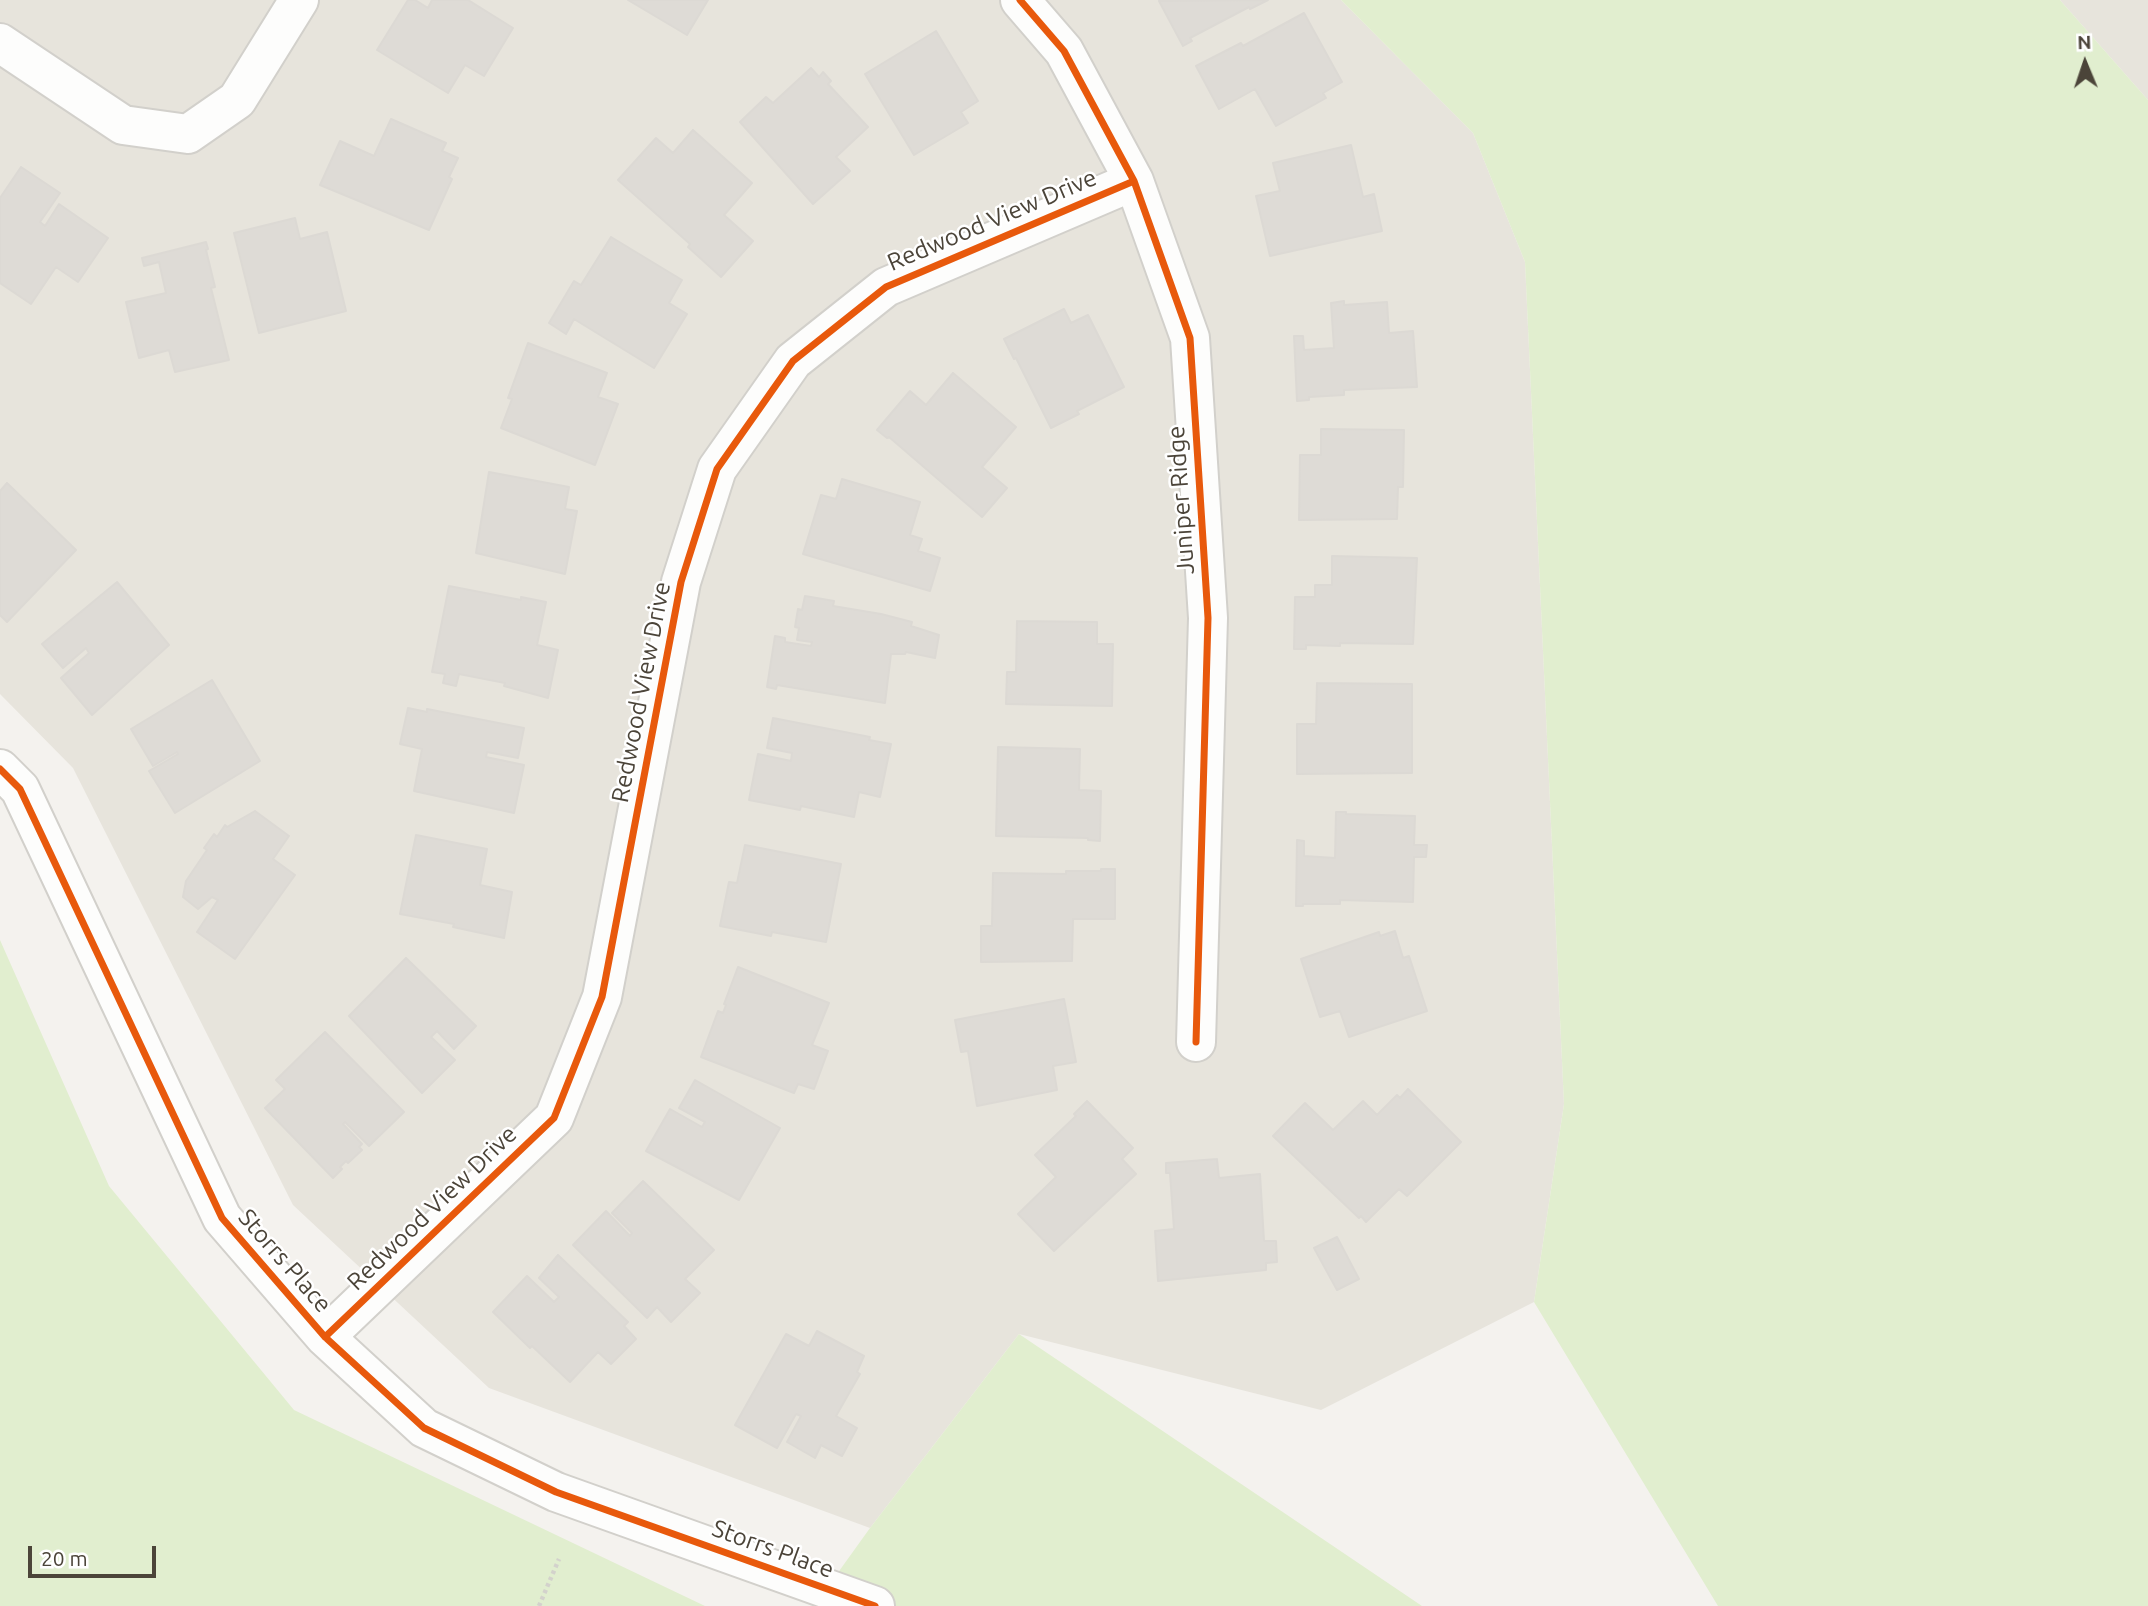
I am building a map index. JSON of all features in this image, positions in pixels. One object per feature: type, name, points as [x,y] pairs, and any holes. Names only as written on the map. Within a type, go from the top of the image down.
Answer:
[{"type":"street","points":[[0,43],[123,125],[188,134],[237,100],[299,0]]},
{"type":"street","name":"Juniper Ridge","points":[[1020,0],[1064,51],[1133,180],[1190,338],[1208,618],[1196,1042]]},
{"type":"street","name":"Redwood View Drive","points":[[325,1337],[554,1118],[602,997],[681,582],[716,469],[793,361],[886,287],[1133,180]]},
{"type":"street","name":"Storrs Place","points":[[0,769],[20,789],[222,1218],[325,1337],[424,1428],[556,1492],[875,1606]]},
{"type":"path","points":[[539,1606],[559,1559]]},
{"type":"shaded area","points":[[0,0],[1341,0],[1473,133],[1525,262],[1564,1104],[1534,1302],[1321,1410],[1019,1334],[870,1528],[489,1388],[293,1205],[73,768],[0,694]]},
{"type":"shaded area","points":[[2060,0],[2148,0],[2148,100]]},
{"type":"green space","points":[[1341,0],[2060,0],[2148,100],[2148,1606],[1718,1606],[1534,1302],[1564,1104],[1525,262],[1473,133]]},
{"type":"green space","points":[[0,940],[109,1186],[294,1410],[705,1606],[0,1606]]},
{"type":"green space","points":[[1019,1334],[1422,1606],[814,1606],[870,1528]]},
{"type":"building","points":[[408,0],[415,0],[428,8],[432,0],[468,0],[513,28],[484,76],[465,65],[448,93],[377,50]]},
{"type":"building","points":[[628,0],[708,0],[687,35]]},
{"type":"building","points":[[1268,0],[1190,38],[1192,41],[1183,46],[1159,1]]},
{"type":"building","points":[[1304,13],[1342,82],[1323,93],[1326,98],[1276,126],[1255,89],[1219,109],[1196,66],[1241,43],[1243,46]]},
{"type":"building","points":[[936,31],[978,101],[961,112],[968,123],[914,155],[865,74]]},
{"type":"building","points":[[811,68],[819,77],[823,72],[831,81],[828,84],[868,127],[836,157],[850,171],[813,204],[740,122],[766,97],[773,103]]},
{"type":"building","points":[[391,119],[446,143],[442,151],[458,158],[449,177],[452,179],[429,230],[320,185],[340,141],[374,156]]},
{"type":"building","points":[[693,130],[752,183],[724,215],[753,241],[721,277],[688,247],[690,244],[618,180],[656,138],[673,153]]},
{"type":"building","points":[[1351,145],[1363,197],[1374,194],[1382,231],[1270,256],[1256,196],[1280,191],[1273,163]]},
{"type":"building","points":[[21,167],[60,193],[40,222],[45,226],[59,204],[108,238],[78,282],[56,267],[31,304],[0,283],[0,198]]},
{"type":"building","points":[[295,218],[300,239],[327,232],[346,311],[259,333],[234,233]]},
{"type":"building","points":[[611,237],[682,280],[669,303],[687,314],[654,368],[574,319],[566,334],[549,323],[574,281],[581,285]]},
{"type":"building","points":[[206,242],[215,287],[211,288],[229,360],[175,372],[169,350],[139,358],[126,302],[166,293],[159,262],[144,266],[142,258]]},
{"type":"building","points":[[1344,301],[1344,305],[1387,302],[1389,333],[1413,331],[1417,387],[1344,390],[1344,395],[1309,397],[1309,400],[1297,401],[1294,336],[1303,336],[1304,350],[1334,348],[1331,303]]},
{"type":"building","points":[[1064,309],[1071,323],[1088,315],[1124,387],[1051,428],[1004,339]]},
{"type":"building","points":[[528,343],[607,373],[598,397],[618,404],[595,465],[501,428],[512,399],[508,398]]},
{"type":"building","points":[[953,373],[1016,427],[982,467],[1007,488],[982,517],[889,437],[877,430],[910,391],[926,405]]},
{"type":"building","points":[[1321,429],[1404,430],[1403,487],[1398,487],[1397,519],[1299,520],[1300,455],[1321,455]]},
{"type":"building","points":[[489,472],[569,487],[565,509],[577,511],[565,574],[476,553]]},
{"type":"building","points":[[842,479],[920,502],[910,535],[922,539],[918,551],[940,558],[930,591],[803,554],[821,495],[836,499]]},
{"type":"building","points":[[7,483],[76,550],[7,622],[0,615],[0,491]]},
{"type":"building","points":[[1332,556],[1417,558],[1413,644],[1340,643],[1340,646],[1306,645],[1306,649],[1294,649],[1295,597],[1315,597],[1315,585],[1332,585]]},
{"type":"building","points":[[117,582],[169,645],[92,715],[61,678],[89,653],[86,648],[63,668],[42,644]]},
{"type":"building","points":[[449,586],[546,602],[537,645],[558,650],[548,698],[504,686],[505,683],[459,674],[456,686],[443,683],[445,674],[432,672]]},
{"type":"building","points":[[805,596],[834,601],[833,606],[912,622],[911,626],[939,635],[935,658],[906,652],[891,654],[885,703],[777,685],[776,689],[767,687],[775,636],[785,638],[785,642],[811,646],[812,642],[797,640],[799,628],[795,627],[798,609],[802,610]]},
{"type":"building","points":[[1017,621],[1097,622],[1097,644],[1113,644],[1112,706],[1006,704],[1007,672],[1016,672]]},
{"type":"building","points":[[212,680],[260,761],[175,813],[149,771],[178,754],[177,752],[153,766],[131,729]]},
{"type":"building","points":[[1317,683],[1412,684],[1412,773],[1297,774],[1297,724],[1316,724]]},
{"type":"building","points":[[408,708],[427,712],[427,709],[524,728],[518,758],[487,752],[486,757],[524,765],[514,813],[414,791],[422,749],[400,744]]},
{"type":"building","points":[[773,718],[870,737],[869,740],[891,744],[880,797],[859,792],[854,817],[801,806],[800,810],[749,800],[758,754],[791,761],[792,753],[767,748]]},
{"type":"building","points":[[998,747],[1080,749],[1079,790],[1101,791],[1100,841],[1088,838],[996,836]]},
{"type":"building","points":[[255,811],[289,836],[273,859],[295,875],[235,959],[197,932],[218,900],[212,897],[198,909],[183,897],[186,881],[207,850],[204,848],[214,834],[217,837],[225,825],[227,827]]},
{"type":"building","points":[[1336,812],[1415,816],[1414,845],[1427,845],[1426,857],[1414,857],[1413,902],[1340,900],[1340,904],[1296,906],[1297,840],[1304,841],[1304,856],[1335,858]]},
{"type":"building","points":[[416,835],[487,849],[480,885],[512,892],[504,938],[453,927],[454,924],[400,914]]},
{"type":"building","points":[[745,845],[841,864],[826,942],[772,932],[771,936],[720,926],[729,882],[737,883]]},
{"type":"building","points":[[1115,869],[1115,919],[1073,919],[1072,961],[981,962],[981,926],[992,926],[993,873],[1066,874],[1066,871]]},
{"type":"building","points":[[1395,931],[1403,958],[1409,956],[1427,1011],[1349,1037],[1340,1011],[1320,1017],[1301,959],[1379,932],[1380,936]]},
{"type":"building","points":[[406,958],[476,1026],[454,1049],[437,1031],[431,1037],[455,1060],[422,1093],[349,1016]]},
{"type":"building","points":[[738,967],[829,1003],[812,1045],[828,1051],[814,1089],[798,1084],[794,1093],[701,1057],[718,1011],[723,1013]]},
{"type":"building","points":[[1064,999],[1076,1062],[1053,1066],[1057,1090],[977,1106],[968,1051],[961,1052],[955,1020]]},
{"type":"building","points":[[325,1032],[404,1112],[369,1146],[345,1122],[343,1124],[362,1144],[359,1147],[362,1150],[348,1163],[346,1161],[333,1178],[265,1108],[285,1089],[276,1080]]},
{"type":"building","points":[[695,1080],[780,1128],[739,1200],[646,1151],[670,1109],[702,1127],[705,1122],[679,1108]]},
{"type":"building","points":[[1408,1089],[1461,1142],[1407,1196],[1399,1189],[1366,1222],[1273,1136],[1305,1103],[1333,1130],[1363,1101],[1377,1115],[1397,1095],[1400,1098]]},
{"type":"building","points":[[1087,1101],[1133,1148],[1122,1159],[1136,1174],[1054,1251],[1018,1214],[1056,1177],[1035,1155],[1076,1116],[1074,1114]]},
{"type":"building","points":[[1217,1159],[1219,1178],[1260,1174],[1264,1241],[1276,1241],[1277,1262],[1266,1263],[1266,1270],[1158,1281],[1155,1231],[1174,1229],[1170,1173],[1166,1173],[1166,1163]]},
{"type":"building","points":[[643,1181],[714,1250],[685,1279],[700,1293],[671,1322],[657,1307],[647,1318],[573,1245],[606,1211],[630,1236],[632,1233],[612,1213]]},
{"type":"building","points":[[1337,1237],[1359,1279],[1337,1290],[1314,1248]]},
{"type":"building","points":[[558,1255],[628,1322],[624,1326],[636,1339],[611,1364],[598,1352],[570,1382],[493,1312],[527,1276],[554,1302],[559,1297],[539,1278]]},
{"type":"building","points":[[817,1331],[864,1356],[857,1372],[860,1374],[836,1416],[857,1428],[842,1456],[821,1445],[815,1458],[787,1442],[801,1416],[796,1414],[777,1448],[735,1425],[786,1334],[809,1346]]},
{"type":"cycle path","points":[[1020,0],[1064,51],[1134,181],[1190,338],[1208,618],[1196,1042]]},
{"type":"cycle path","points":[[325,1337],[554,1118],[602,997],[681,582],[717,469],[793,361],[886,287],[1134,181]]},
{"type":"cycle path","points":[[0,769],[20,789],[222,1218],[325,1337],[424,1428],[556,1492],[875,1606]]}]
